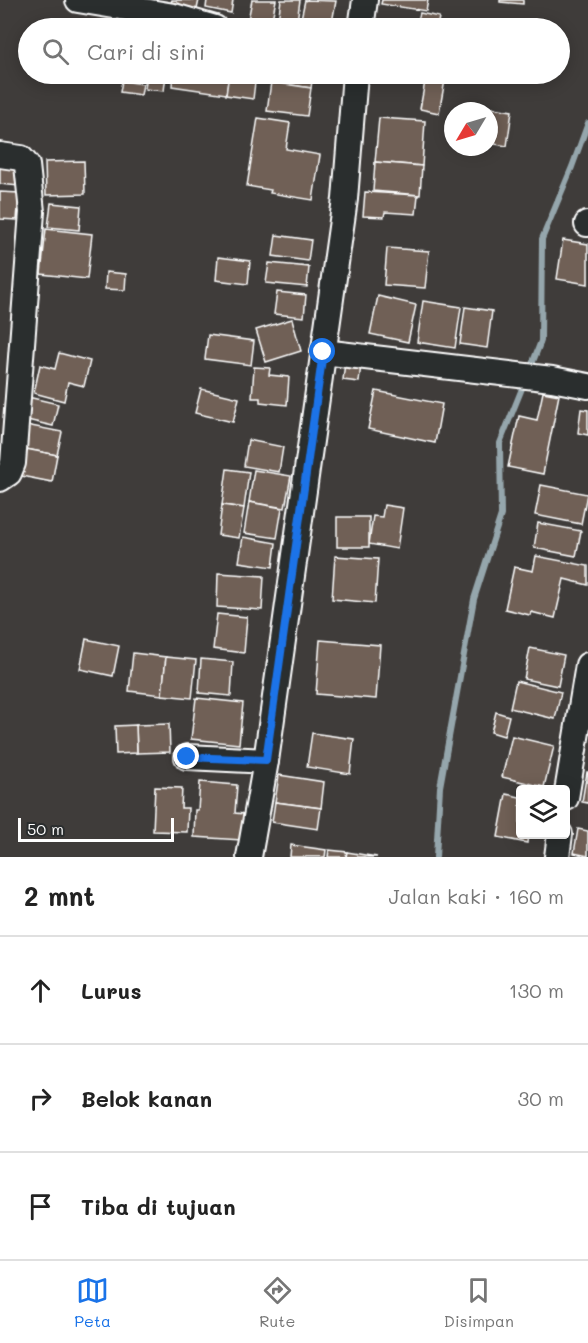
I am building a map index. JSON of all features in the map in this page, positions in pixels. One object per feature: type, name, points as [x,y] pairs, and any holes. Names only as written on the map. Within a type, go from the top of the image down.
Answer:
[{"type":"street","points":[[78,0],[181,18]]},
{"type":"street","points":[[362,18],[365,0]]},
{"type":"street","points":[[249,857],[266,760],[345,199],[355,84]]},
{"type":"street","points":[[0,155],[21,158],[27,165],[32,212],[13,463],[9,473],[0,479]]},
{"type":"street","points":[[323,352],[552,379],[588,386]]},
{"type":"street","points":[[570,785],[580,752],[588,664]]},
{"type":"street","points":[[187,757],[266,760]]},
{"type":"street","points":[[557,857],[559,839]]},
{"type":"building","points":[[172,0],[199,0],[197,9],[171,3]]},
{"type":"building","points":[[207,0],[233,0],[231,13],[206,8]]},
{"type":"building","points":[[252,0],[276,0],[272,18],[248,18]]},
{"type":"building","points":[[281,0],[300,0],[297,18],[278,18]]},
{"type":"building","points":[[305,0],[336,1],[333,18],[301,18]]},
{"type":"building","points":[[382,0],[428,0],[426,11],[381,4]]},
{"type":"building","points":[[500,0],[523,0],[523,4],[500,2]]},
{"type":"building","points":[[420,13],[439,17],[439,18],[419,18]]},
{"type":"building","points":[[121,84],[143,84],[141,95],[120,92]]},
{"type":"building","points":[[146,84],[165,84],[164,91],[145,89]]},
{"type":"building","points":[[172,84],[228,84],[226,94],[172,86]]},
{"type":"building","points":[[228,84],[255,84],[253,99],[226,95]]},
{"type":"building","points":[[271,84],[311,88],[307,116],[267,111]]},
{"type":"building","points":[[285,84],[312,84],[311,88]]},
{"type":"building","points":[[425,84],[444,84],[439,113],[420,109]]},
{"type":"building","points":[[498,109],[512,111],[507,146],[498,144]]},
{"type":"building","points":[[258,118],[290,123],[286,149],[320,155],[313,200],[270,193],[271,190],[247,186]]},
{"type":"building","points":[[379,118],[425,121],[422,166],[375,162]]},
{"type":"building","points":[[84,161],[85,194],[46,195],[45,162]]},
{"type":"building","points":[[375,162],[422,166],[420,195],[373,191]]},
{"type":"building","points":[[0,165],[21,166],[19,186],[0,184]]},
{"type":"building","points":[[0,192],[19,193],[17,220],[0,219]]},
{"type":"building","points":[[365,192],[418,195],[416,214],[385,212],[384,217],[363,216]]},
{"type":"building","points":[[51,203],[81,206],[79,230],[48,227]]},
{"type":"building","points":[[46,229],[92,234],[87,279],[41,274]]},
{"type":"building","points":[[276,235],[311,240],[308,261],[273,256]]},
{"type":"building","points":[[563,240],[588,244],[588,284],[557,279]]},
{"type":"building","points":[[387,248],[429,251],[425,288],[384,285]]},
{"type":"building","points":[[218,257],[250,261],[248,284],[216,280]]},
{"type":"building","points":[[269,263],[309,267],[307,287],[266,283]]},
{"type":"building","points":[[106,272],[126,274],[125,290],[105,289]]},
{"type":"building","points":[[277,292],[306,295],[304,317],[274,314]]},
{"type":"building","points":[[378,296],[416,305],[408,342],[370,334]]},
{"type":"building","points":[[423,301],[461,307],[455,348],[417,342]]},
{"type":"building","points":[[465,307],[492,311],[487,348],[460,344]]},
{"type":"building","points":[[292,319],[301,351],[266,362],[256,330]]},
{"type":"building","points":[[208,335],[254,341],[251,365],[205,359]]},
{"type":"building","points":[[59,353],[90,361],[84,386],[68,382],[64,401],[34,393],[40,365],[55,369]]},
{"type":"building","points":[[345,362],[361,364],[359,382],[343,380]]},
{"type":"building","points":[[254,367],[270,368],[269,375],[289,377],[287,405],[260,402],[260,398],[252,398]]},
{"type":"building","points":[[201,389],[239,398],[233,422],[195,413]]},
{"type":"building","points":[[376,391],[442,404],[435,443],[368,429]]},
{"type":"building","points":[[543,392],[559,395],[543,474],[508,467],[519,416],[537,420]]},
{"type":"building","points":[[28,397],[58,404],[53,426],[23,419]]},
{"type":"building","points":[[581,409],[588,410],[588,435],[578,433]]},
{"type":"building","points":[[26,425],[62,432],[57,455],[21,448]]},
{"type":"building","points":[[248,440],[283,447],[279,472],[244,466]]},
{"type":"building","points":[[21,448],[57,455],[52,482],[16,475]]},
{"type":"building","points":[[227,469],[249,472],[244,508],[222,505]]},
{"type":"building","points":[[254,470],[291,476],[285,508],[249,502]]},
{"type":"building","points":[[541,485],[587,494],[581,524],[535,515]]},
{"type":"building","points":[[249,502],[282,508],[277,538],[244,533]]},
{"type":"building","points":[[222,505],[244,508],[239,538],[218,535]]},
{"type":"building","points":[[384,505],[403,508],[397,549],[369,544],[373,516],[382,517]]},
{"type":"building","points":[[337,517],[369,517],[369,547],[337,547]]},
{"type":"building","points":[[538,523],[581,531],[576,556],[534,548]]},
{"type":"building","points":[[243,537],[276,543],[273,567],[239,562]]},
{"type":"building","points":[[335,556],[378,559],[375,603],[332,599]]},
{"type":"building","points":[[536,556],[588,566],[588,585],[564,579],[555,618],[505,609],[514,567],[533,571]]},
{"type":"building","points":[[218,573],[264,576],[262,610],[217,607]]},
{"type":"building","points":[[217,614],[247,617],[244,653],[213,649]]},
{"type":"building","points":[[86,639],[119,646],[113,676],[80,669]]},
{"type":"building","points":[[320,640],[380,645],[376,699],[316,694]]},
{"type":"building","points":[[530,648],[564,655],[558,686],[524,679]]},
{"type":"building","points":[[133,653],[166,657],[162,695],[129,691]]},
{"type":"building","points":[[166,657],[196,660],[192,698],[162,695]]},
{"type":"building","points":[[201,659],[233,662],[231,696],[199,693]]},
{"type":"building","points":[[516,681],[561,692],[555,719],[510,708]]},
{"type":"building","points":[[196,698],[243,703],[239,744],[191,739]]},
{"type":"building","points":[[496,712],[509,716],[504,736],[491,732]]},
{"type":"building","points":[[169,724],[170,752],[137,753],[136,725]]},
{"type":"building","points":[[136,725],[137,753],[116,754],[115,726]]},
{"type":"building","points":[[312,733],[354,739],[350,774],[307,767]]},
{"type":"building","points":[[512,736],[554,746],[544,785],[502,777]]},
{"type":"building","points":[[588,772],[588,803],[582,802]]},
{"type":"building","points":[[279,775],[324,782],[321,808],[275,802]]},
{"type":"building","points":[[200,782],[237,785],[235,813],[244,814],[242,840],[194,837],[195,810],[198,810]]},
{"type":"building","points":[[155,787],[182,788],[181,808],[188,808],[187,832],[153,831]]},
{"type":"building","points":[[506,794],[516,796],[516,839],[527,839],[527,843],[498,837]]},
{"type":"building","points":[[275,802],[321,808],[318,829],[272,822]]},
{"type":"building","points":[[578,829],[588,831],[588,856],[574,853]]},
{"type":"building","points":[[291,845],[326,850],[325,857],[290,857]]},
{"type":"building","points":[[329,850],[347,852],[346,857],[328,857]]},
{"type":"building","points":[[347,852],[377,857],[346,857]]},
{"type":"waterway","points":[[529,372],[541,341],[542,239],[588,123]]},
{"type":"waterway","points":[[436,857],[440,787],[474,599],[501,515],[500,443],[525,381]]},
{"type":"route","points":[[187,757],[266,760],[323,352]]}]
